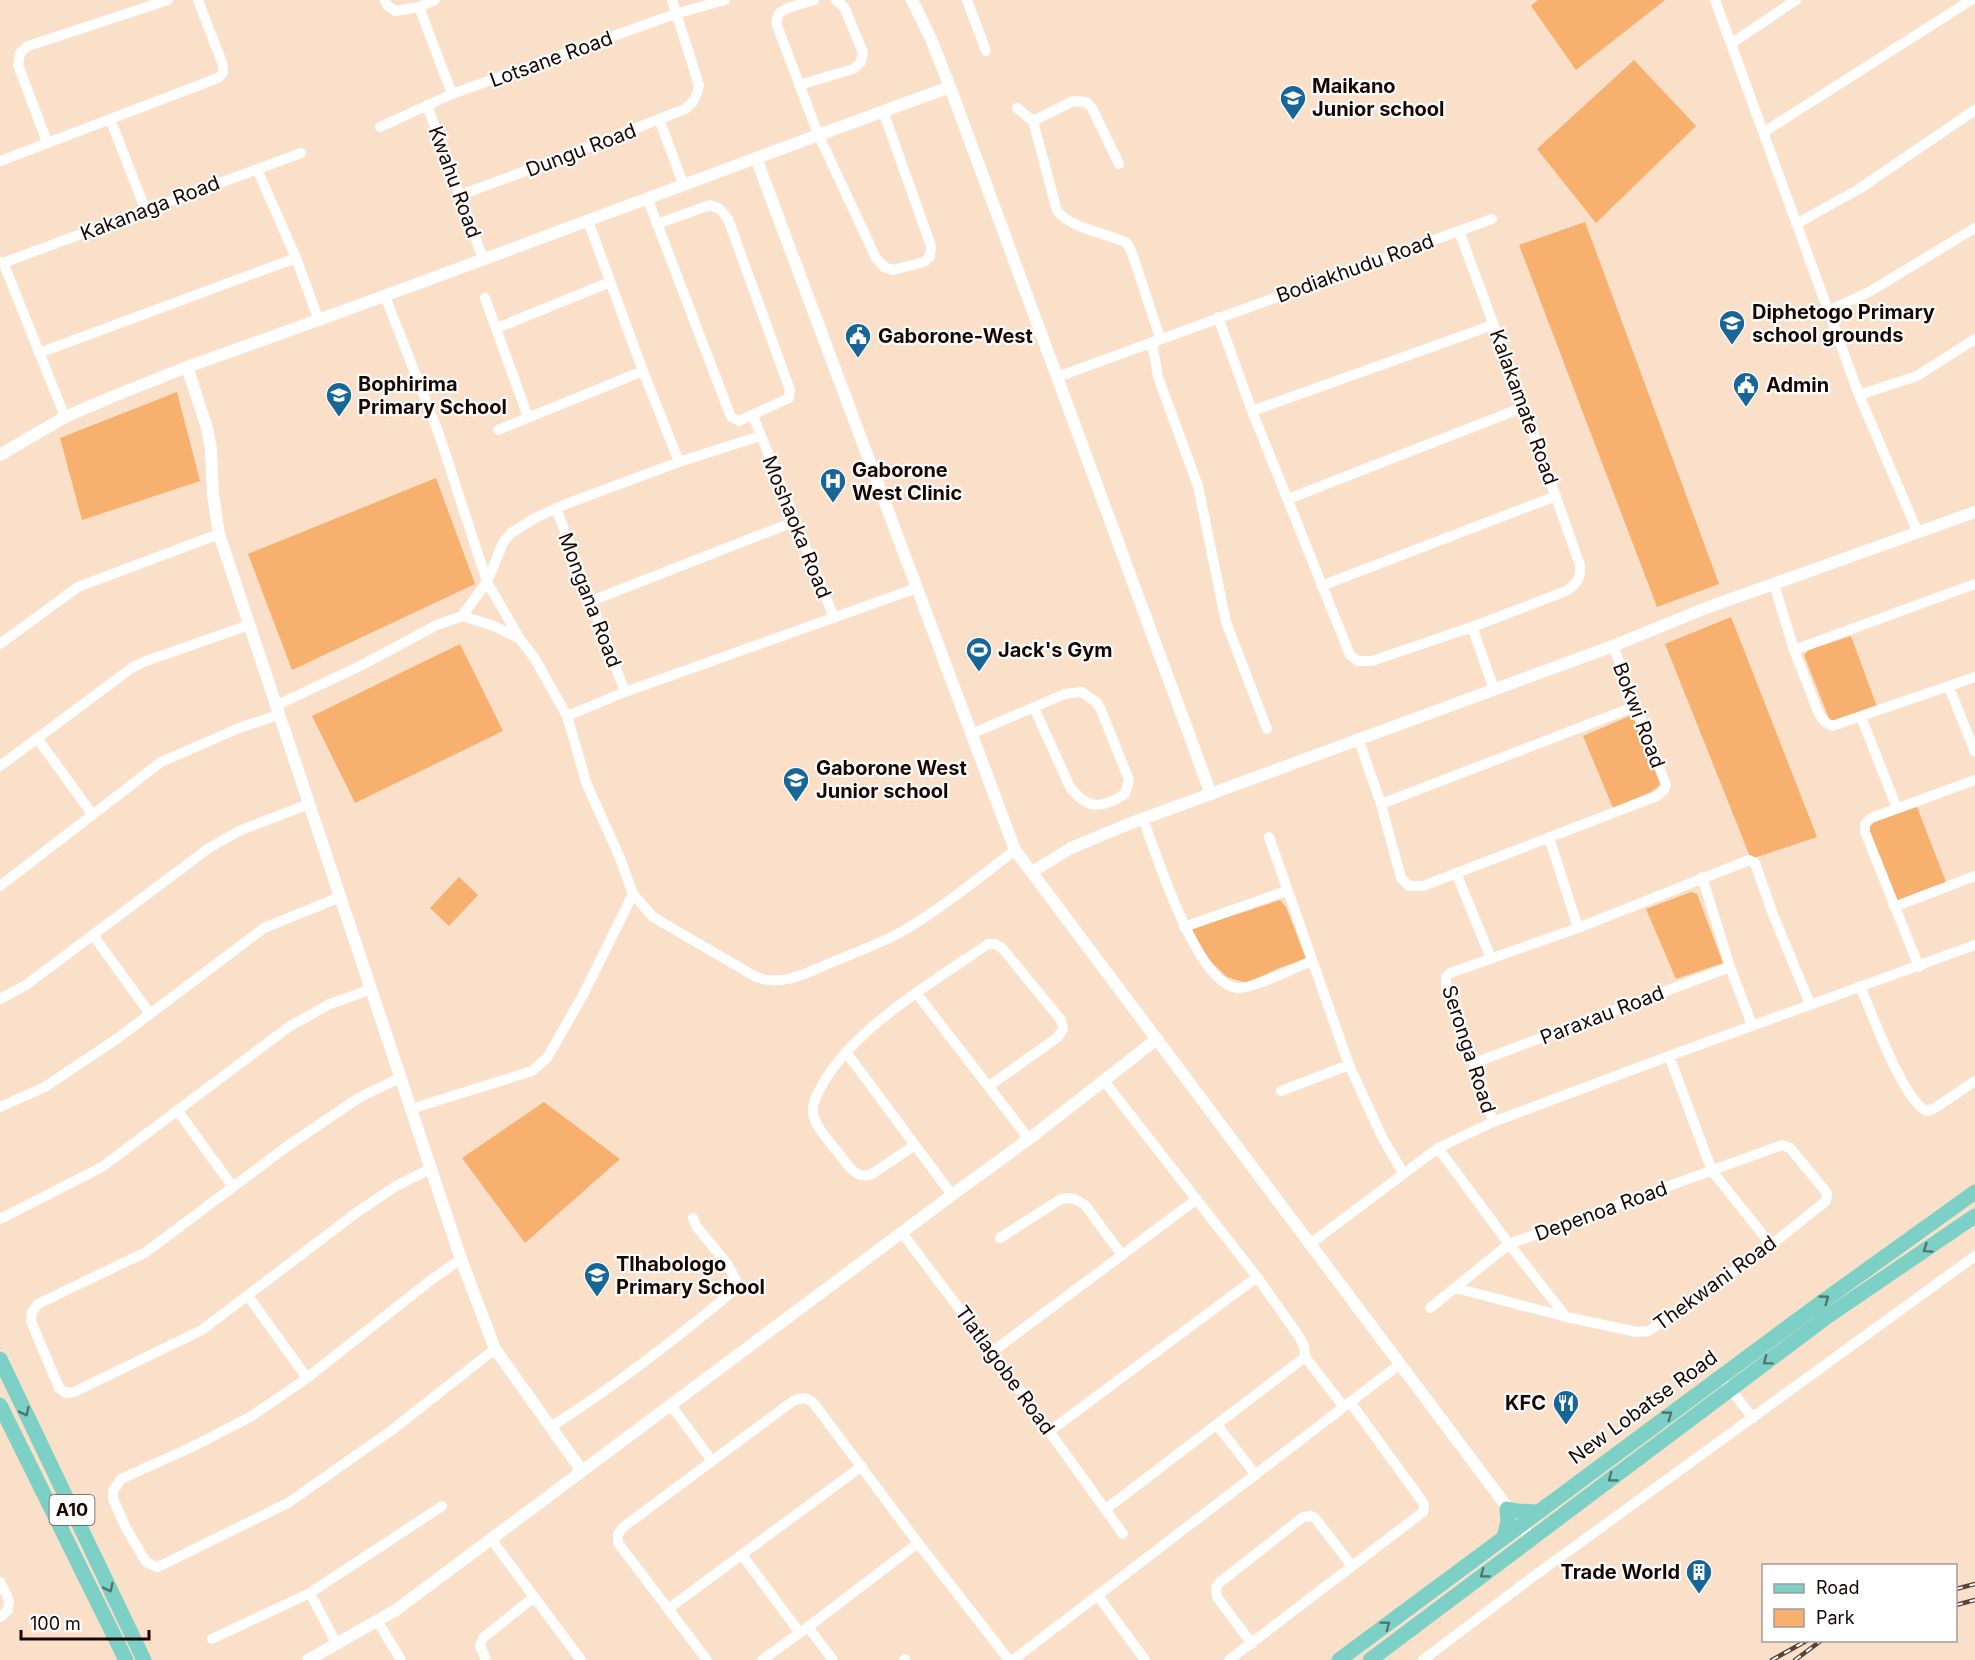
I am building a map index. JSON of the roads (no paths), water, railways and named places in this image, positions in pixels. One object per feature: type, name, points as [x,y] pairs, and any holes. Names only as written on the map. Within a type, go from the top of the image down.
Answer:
[{"type":"main road","name":"New Lobatse Road","points":[[1339,1660],[1622,1449],[1975,1192]]},
{"type":"main road","points":[[1370,1660],[1828,1316],[1975,1216]]},
{"type":"main road","name":"A10","points":[[0,1359],[144,1660]]},
{"type":"main road","name":"A10","points":[[0,1405],[126,1660]]},
{"type":"main road","points":[[1622,1449],[1633,1462]]},
{"type":"main road","points":[[1504,1537],[1507,1528],[1507,1509],[1517,1512],[1537,1512]]},
{"type":"street","points":[[47,142],[18,65],[20,53],[28,46],[168,0]]},
{"type":"street","points":[[0,161],[211,82],[223,73],[223,65],[198,0]]},
{"type":"street","points":[[385,0],[387,5],[395,11],[419,7],[435,0]]},
{"type":"street","points":[[672,0],[675,14]]},
{"type":"street","name":"Lotsane Road","points":[[380,127],[452,94],[675,14],[725,0]]},
{"type":"street","points":[[814,0],[778,13],[776,23],[818,134],[876,258],[884,267],[893,270],[924,262],[930,256],[931,246],[883,111]]},
{"type":"street","points":[[799,86],[853,69],[861,62],[863,52],[844,8],[836,0]]},
{"type":"street","points":[[912,0],[931,39],[950,87],[1211,794]]},
{"type":"street","points":[[967,0],[987,51]]},
{"type":"street","points":[[1715,0],[1859,395],[1918,533]]},
{"type":"street","points":[[1732,43],[1796,0]]},
{"type":"street","points":[[1764,132],[1954,4],[1971,0]]},
{"type":"street","points":[[419,7],[452,94]]},
{"type":"street","name":"Dungu Road","points":[[460,195],[685,109],[698,96],[699,85],[675,14]]},
{"type":"street","points":[[0,455],[65,417],[188,367],[319,321],[648,200],[818,134],[950,87]]},
{"type":"street","points":[[1033,121],[1073,101],[1086,102],[1092,108],[1119,164]]},
{"type":"street","name":"Kwahu Road","points":[[427,105],[483,259]]},
{"type":"street","points":[[1017,108],[1033,121],[1057,211],[1065,220],[1075,225],[1127,243],[1132,254],[1156,340],[1158,377],[1198,486],[1226,622],[1267,729]]},
{"type":"street","points":[[1796,224],[1859,189],[1975,111]]},
{"type":"street","points":[[110,119],[146,211]]},
{"type":"street","points":[[659,119],[684,186]]},
{"type":"street","name":"Kakanaga Road","points":[[2,263],[301,153]]},
{"type":"street","points":[[756,158],[1016,849],[1531,1539]]},
{"type":"street","points":[[257,169],[296,258],[319,321]]},
{"type":"street","points":[[648,200],[657,224],[730,417],[739,421],[789,398],[791,394],[728,219],[720,209],[710,205],[657,224]]},
{"type":"street","name":"Bodiakhudu Road","points":[[1057,377],[1491,219]]},
{"type":"street","points":[[588,221],[679,462]]},
{"type":"street","points":[[1828,311],[1869,292],[1975,228]]},
{"type":"street","name":"Kalakamate Road","points":[[1459,231],[1556,496],[1580,565],[1581,576],[1576,584],[1566,591],[1472,627]]},
{"type":"street","points":[[39,353],[296,258]]},
{"type":"street","points":[[2,263],[65,417]]},
{"type":"street","points":[[497,328],[610,282]]},
{"type":"street","points":[[385,296],[440,437],[487,582],[520,639],[535,658],[567,716],[586,785],[620,858],[633,894],[652,917],[756,977],[771,982],[780,981],[802,974],[903,931],[1016,849]]},
{"type":"street","points":[[485,298],[528,417]]},
{"type":"street","points":[[1218,317],[1252,411],[1350,655],[1358,661],[1372,661],[1472,627],[1494,689]]},
{"type":"street","points":[[1252,411],[1493,325]]},
{"type":"street","points":[[1859,395],[1917,376],[1975,339]]},
{"type":"street","points":[[188,367],[207,428],[219,534],[461,1259],[495,1349],[582,1471]]},
{"type":"street","points":[[498,430],[643,371]]},
{"type":"street","points":[[1288,499],[1524,407]]},
{"type":"street","name":"Moshaoka Road","points":[[753,416],[834,618]]},
{"type":"street","points":[[0,886],[161,762],[277,710],[437,625],[462,616],[487,582],[503,543],[511,533],[556,508],[679,462],[760,436]]},
{"type":"street","points":[[1321,586],[1556,496]]},
{"type":"street","name":"Mongana Road","points":[[556,508],[625,692]]},
{"type":"street","points":[[1032,872],[1071,848],[1143,819],[1613,646],[1706,608],[1975,512]]},
{"type":"street","points":[[591,601],[796,521]]},
{"type":"street","points":[[0,644],[78,586],[219,534]]},
{"type":"street","points":[[1774,584],[1794,650],[1819,714],[1825,722],[1832,726],[1975,677]]},
{"type":"street","points":[[1794,650],[1975,584]]},
{"type":"street","points":[[567,716],[625,692],[917,588]]},
{"type":"street","points":[[462,616],[494,626],[520,639]]},
{"type":"street","points":[[0,766],[140,664],[249,625]]},
{"type":"street","name":"Bokwi Road","points":[[1549,837],[1657,796],[1666,785],[1613,646]]},
{"type":"street","points":[[1949,687],[1975,752]]},
{"type":"street","points":[[971,734],[1034,708],[1074,692],[1082,692],[1097,703],[1129,780],[1125,794],[1109,803],[1096,806],[1085,803],[1076,795],[1070,787],[1034,708]]},
{"type":"street","points":[[1381,804],[1636,706]]},
{"type":"street","points":[[1860,717],[1897,808]]},
{"type":"street","points":[[37,738],[92,814]]},
{"type":"street","points":[[1358,738],[1381,804],[1404,883],[1415,888],[1423,886],[1549,837],[1578,928]]},
{"type":"street","points":[[1919,967],[1864,827],[1871,818],[1975,780]]},
{"type":"street","points":[[0,999],[26,985],[209,848],[239,831],[309,804]]},
{"type":"street","points":[[1143,819],[1184,927],[1204,960],[1227,984],[1236,988],[1248,987],[1312,961]]},
{"type":"street","points":[[1269,837],[1286,891],[1349,1065],[1382,1137],[1403,1173]]},
{"type":"street","points":[[1456,873],[1491,958],[1578,928],[1749,860],[1754,862],[1810,1004]]},
{"type":"street","points":[[1894,907],[1975,876]]},
{"type":"street","points":[[1702,877],[1730,967],[1752,1025]]},
{"type":"street","points":[[1184,927],[1286,891]]},
{"type":"street","points":[[411,1109],[532,1071],[540,1066],[547,1058],[583,995],[633,894]]},
{"type":"street","points":[[0,1107],[45,1087],[118,1038],[264,928],[340,897]]},
{"type":"street","points":[[93,935],[150,1014]]},
{"type":"street","points":[[915,1145],[872,1174],[859,1175],[849,1167],[817,1124],[813,1111],[815,1099],[846,1052],[886,1017],[988,944],[995,944],[1002,948],[1061,1020],[1063,1029],[1058,1037],[989,1086]]},
{"type":"street","points":[[1310,1244],[1438,1148],[1493,1122],[1975,945]]},
{"type":"street","name":"Seronga Road","points":[[1491,958],[1453,971],[1446,976],[1446,987],[1493,1122]]},
{"type":"street","name":"Paraxau Road","points":[[1474,1063],[1730,967]]},
{"type":"street","points":[[1860,986],[1889,1055],[1908,1091],[1922,1109],[1927,1111],[1935,1108],[1975,1082]]},
{"type":"street","points":[[0,1219],[102,1167],[290,1026],[330,1004],[372,989]]},
{"type":"street","points":[[917,994],[1029,1139]]},
{"type":"street","points":[[308,1660],[378,1622],[1029,1139],[1157,1039]]},
{"type":"street","points":[[846,1052],[952,1195]]},
{"type":"street","points":[[1669,1056],[1712,1171],[1771,1245]]},
{"type":"street","points":[[1281,1091],[1349,1065]]},
{"type":"street","points":[[400,1078],[360,1097],[146,1252],[38,1304],[32,1312],[31,1321],[59,1388],[66,1393],[74,1392],[202,1330],[356,1213],[396,1186],[432,1168]]},
{"type":"street","points":[[1104,1081],[1257,1277],[1300,1338],[1304,1346],[1305,1357],[1347,1404],[1424,1504],[1420,1515],[1229,1660]]},
{"type":"street","points":[[177,1110],[234,1187]]},
{"type":"street","name":"Depenoa Road","points":[[1430,1308],[1509,1244],[1782,1145],[1788,1146]]},
{"type":"street","name":"Thekwani Road","points":[[1456,1288],[1566,1317],[1637,1332],[1649,1331],[1771,1245],[1828,1198],[1826,1191],[1788,1146]]},
{"type":"street","points":[[1438,1148],[1566,1317]]},
{"type":"street","points":[[1000,1239],[1061,1199],[1070,1197],[1085,1205],[1122,1256]]},
{"type":"street","points":[[992,1352],[1197,1199]]},
{"type":"street","points":[[551,1427],[624,1375],[739,1286],[728,1265],[696,1226],[693,1218]]},
{"type":"street","name":"Tlatlagobe Road","points":[[902,1233],[1124,1534]]},
{"type":"street","points":[[1423,1660],[1530,1579],[1975,1256]]},
{"type":"street","points":[[461,1259],[431,1280],[308,1378],[252,1416],[194,1446],[121,1479],[115,1485],[113,1499],[126,1528],[146,1562],[157,1567],[288,1503],[392,1430],[495,1349]]},
{"type":"street","points":[[1050,1431],[1257,1277]]},
{"type":"street","points":[[248,1296],[308,1378]]},
{"type":"street","points":[[1106,1509],[1305,1357]]},
{"type":"street","points":[[707,1660],[618,1543],[618,1535],[622,1528],[800,1398],[811,1401],[918,1543],[1011,1660],[1400,1364]]},
{"type":"street","points":[[1720,1377],[1752,1418]]},
{"type":"street","points":[[670,1404],[712,1461]]},
{"type":"street","points":[[1216,1425],[1256,1475]]},
{"type":"street","points":[[668,1609],[862,1466]]},
{"type":"street","points":[[212,1639],[310,1593],[442,1506]]},
{"type":"street","points":[[1252,1644],[1217,1597],[1216,1588],[1219,1583],[1303,1517],[1315,1518],[1352,1566]]},
{"type":"street","points":[[491,1539],[581,1660]]},
{"type":"street","points":[[762,1660],[918,1543]]},
{"type":"street","points":[[742,1555],[804,1630],[833,1660]]},
{"type":"street","points":[[0,1582],[9,1600],[9,1610],[0,1617]]},
{"type":"street","points":[[310,1593],[337,1645]]},
{"type":"street","points":[[1098,1596],[1145,1660]]},
{"type":"street","points":[[486,1660],[480,1645],[483,1638],[534,1597]]},
{"type":"street","points":[[378,1622],[401,1660]]},
{"type":"railway","points":[[1957,1589],[1975,1584]]},
{"type":"railway","points":[[1957,1605],[1975,1600]]},
{"type":"railway","points":[[1772,1660],[1804,1642]]},
{"type":"railway","points":[[1795,1660],[1819,1642]]},
{"type":"place","name":"Maikano Junior school","points":[[1293,121]]},
{"type":"place","name":"Diphetogo Primary school grounds","points":[[1732,346]]},
{"type":"place","name":"Gaborone-West","points":[[858,359]]},
{"type":"place","name":"Admin","points":[[1746,408]]},
{"type":"place","name":"Bophirima Primary School","points":[[339,418]]},
{"type":"place","name":"Gaborone West Clinic","points":[[833,504]]},
{"type":"place","name":"Jack's Gym","points":[[979,673]]},
{"type":"place","name":"Gaborone West Junior school","points":[[796,803]]},
{"type":"place","name":"Tlhabologo Primary School","points":[[597,1298]]},
{"type":"place","name":"KFC","points":[[1566,1426]]},
{"type":"place","name":"Trade World","points":[[1699,1595]]}]
